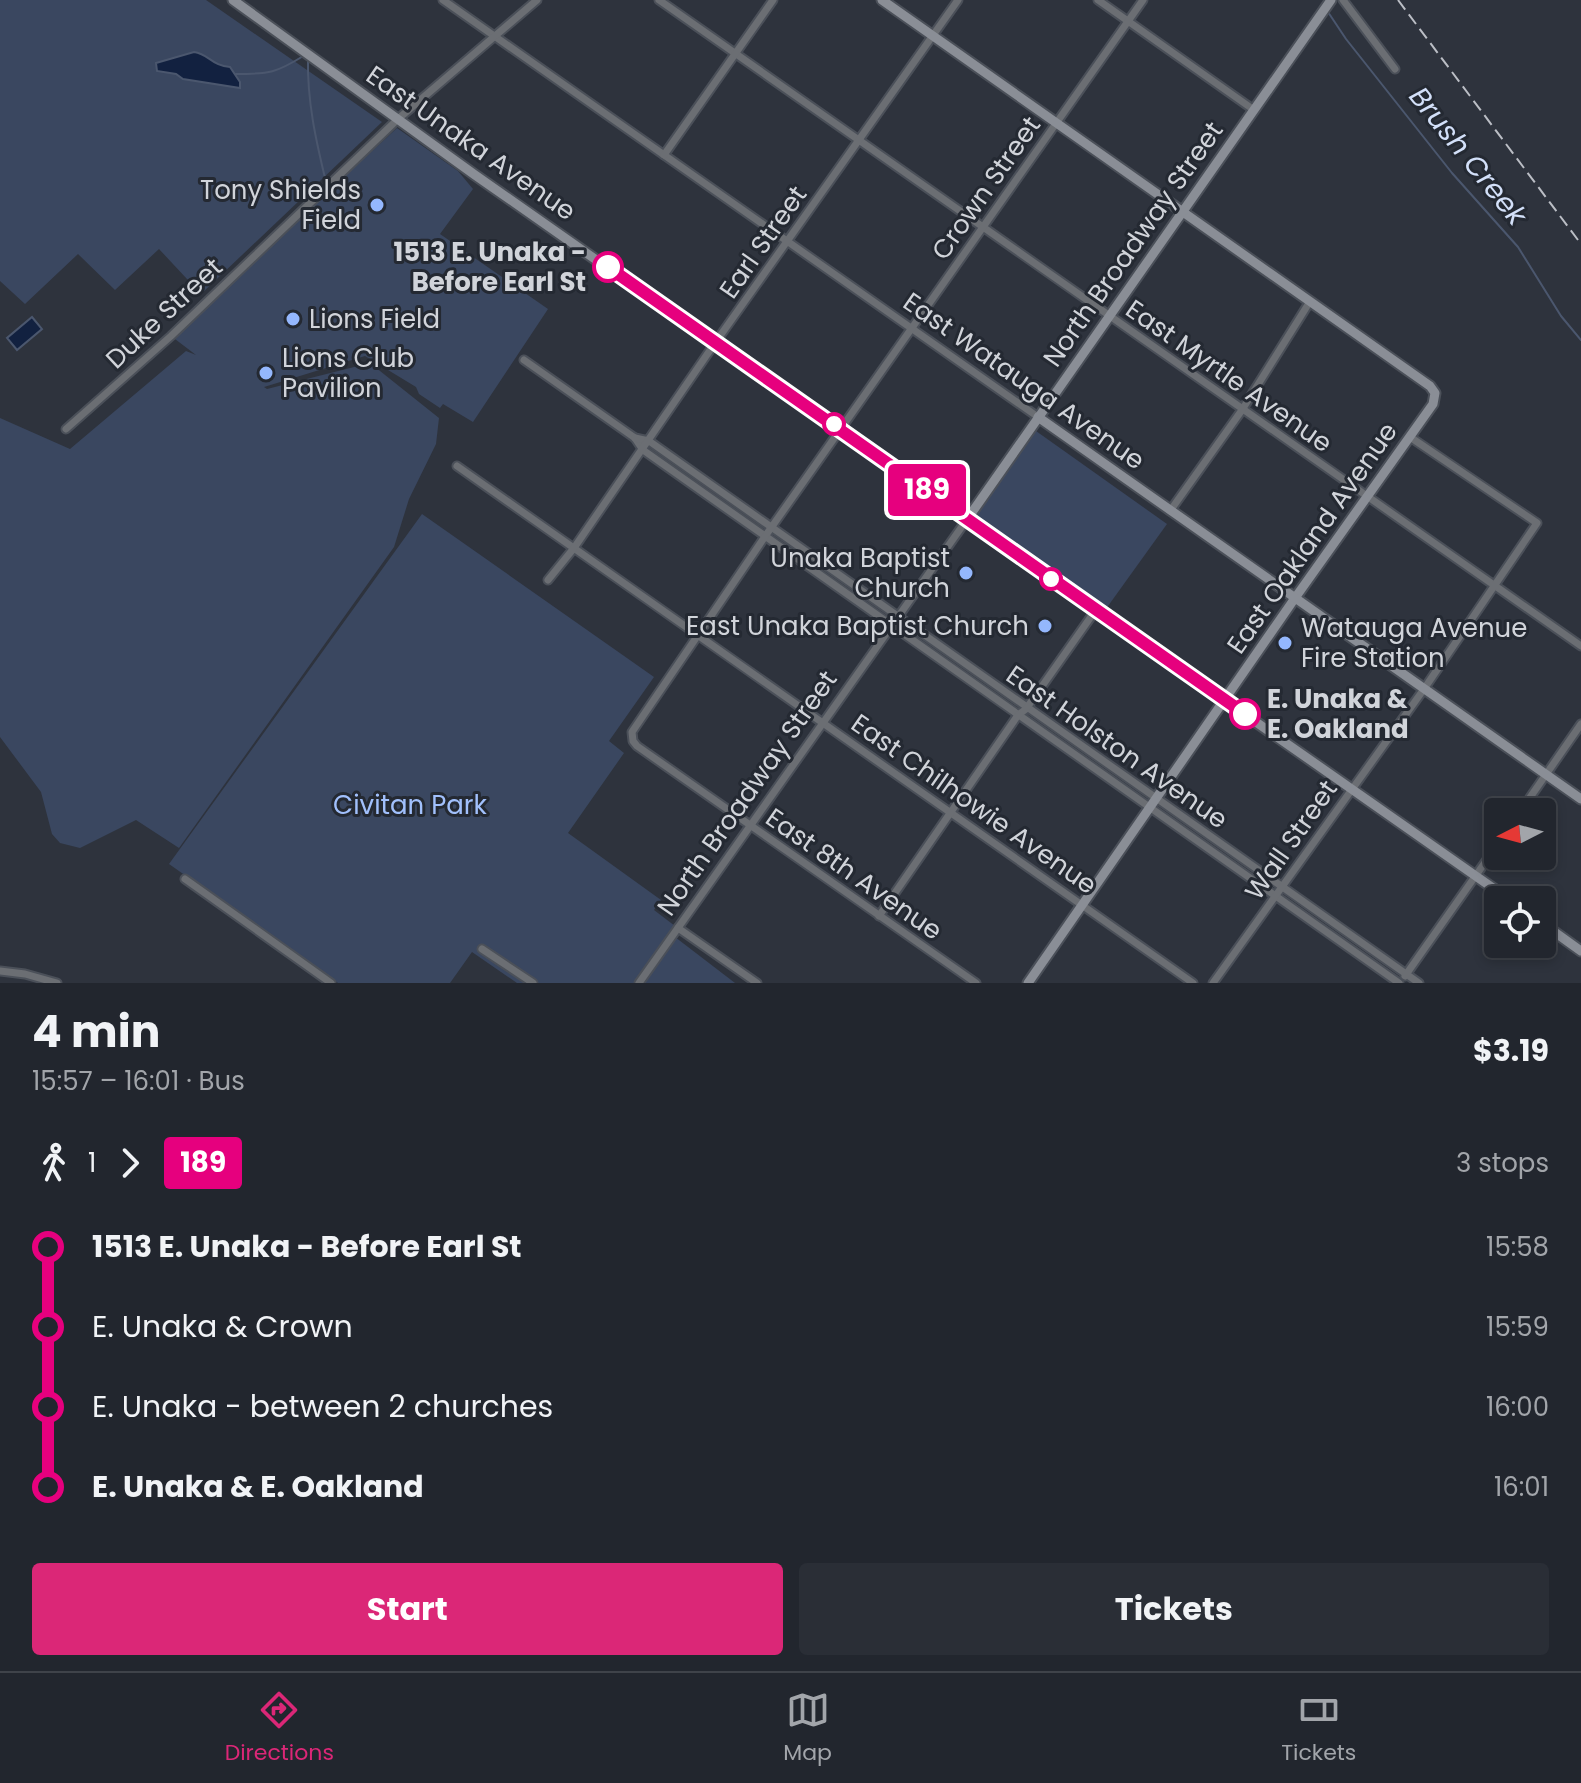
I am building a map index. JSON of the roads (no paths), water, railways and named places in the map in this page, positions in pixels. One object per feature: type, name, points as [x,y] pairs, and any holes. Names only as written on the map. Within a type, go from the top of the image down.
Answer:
[{"type":"main road","name":"East Unaka Avenue","points":[[233,0],[715,343],[968,518],[1095,611],[1490,886]]},
{"type":"main road","points":[[882,0],[1309,303]]},
{"type":"main road","name":"North Broadway Street","points":[[968,518],[1331,0]]},
{"type":"main road","name":"East Oakland Avenue","points":[[1028,983],[1433,404],[1435,393],[1430,386],[1309,303]]},
{"type":"main road","name":"East Watauga Avenue","points":[[1038,417],[1581,799]]},
{"type":"main road","points":[[1556,933],[1581,951]]},
{"type":"street","name":"East Watauga Avenue","points":[[443,0],[1038,417]]},
{"type":"street","name":"Duke Street","points":[[66,429],[171,336],[398,119],[537,0]]},
{"type":"street","name":"East Myrtle Avenue","points":[[659,0],[1581,646]]},
{"type":"street","points":[[664,155],[773,0]]},
{"type":"street","name":"Earl Street","points":[[548,580],[574,548],[958,0]]},
{"type":"street","points":[[1098,0],[1254,110]]},
{"type":"street","name":"Crown Street","points":[[633,741],[634,725],[1143,0]]},
{"type":"street","points":[[1343,0],[1395,69]]},
{"type":"street","points":[[1170,511],[1242,410],[1309,303]]},
{"type":"street","name":"East Holston Avenue","points":[[524,360],[635,438],[643,450],[1018,715],[1282,887],[1419,983]]},
{"type":"street","name":"Wall Street","points":[[1213,983],[1424,689],[1537,523],[1410,437]]},
{"type":"street","name":"East Holston Avenue","points":[[635,438],[649,441],[897,617],[1153,802],[1276,897],[1400,983]]},
{"type":"street","name":"East Chilhowie Avenue","points":[[457,466],[1193,983]]},
{"type":"street","name":"North Broadway Street","points":[[639,983],[968,518]]},
{"type":"street","points":[[879,916],[1018,715],[1026,709],[1095,611]]},
{"type":"street","points":[[1529,798],[1581,724]]},
{"type":"street","name":"East 8th Avenue","points":[[633,741],[976,983]]},
{"type":"street","points":[[1400,983],[1484,864]]},
{"type":"street","points":[[185,879],[331,983]]},
{"type":"street","points":[[678,928],[757,983]]},
{"type":"street","points":[[482,949],[533,983]]},
{"type":"street","points":[[0,971],[57,983]]},
{"type":"street","points":[[314,983],[320,975]]},
{"type":"waterway","name":"Brush Creek","points":[[1328,12],[1452,173],[1518,247],[1561,316],[1581,340]]},
{"type":"waterway","points":[[236,74],[272,71],[305,55]]},
{"type":"waterway","points":[[308,58],[311,105],[326,182]]},
{"type":"railway","points":[[1398,0],[1581,244]]},
{"type":"place","name":"Tony Shields Field","points":[[377,205]]},
{"type":"place","name":"1513 E. Unaka - Before Earl St","points":[[608,267]]},
{"type":"place","name":"Lions Field","points":[[293,319]]},
{"type":"place","name":"Lions Club Pavilion","points":[[266,373]]},
{"type":"place","name":"Unaka Baptist Church","points":[[966,573]]},
{"type":"place","name":"East Unaka Baptist Church","points":[[1045,626]]},
{"type":"place","name":"Watauga Avenue Fire Station","points":[[1285,643]]},
{"type":"place","name":"E. Unaka & E. Oakland","points":[[1245,714]]},
{"type":"park label","name":"Civitan Park","points":[[410,805]]}]
